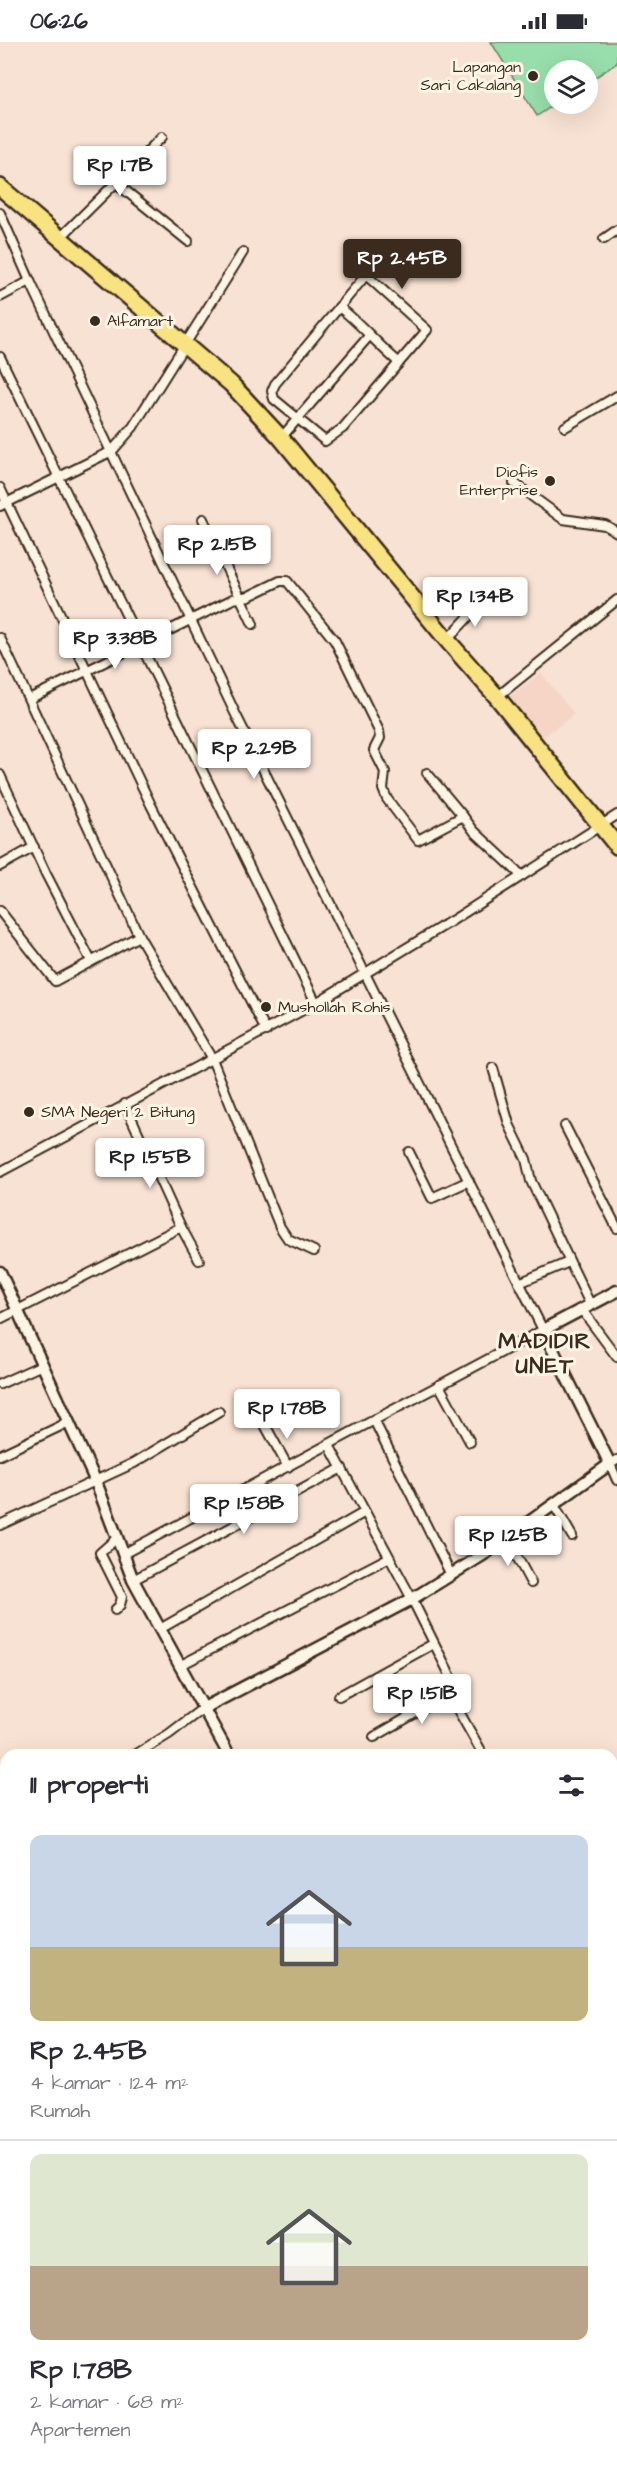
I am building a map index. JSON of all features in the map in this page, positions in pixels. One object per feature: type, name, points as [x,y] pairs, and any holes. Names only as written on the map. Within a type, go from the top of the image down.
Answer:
[{"type":"highway","points":[[0,187],[231,384],[281,438],[447,640],[497,697],[617,846]]},
{"type":"street","points":[[60,238],[162,137]]},
{"type":"street","points":[[116,183],[188,241]]},
{"type":"street","points":[[0,213],[235,713],[519,1283],[613,1462],[617,1480]]},
{"type":"street","points":[[604,239],[617,230]]},
{"type":"street","points":[[4,504],[112,451],[133,428],[243,252]]},
{"type":"street","points":[[366,275],[427,330],[398,364],[343,428],[330,439],[321,440],[274,399],[272,391],[275,384],[366,275]]},
{"type":"street","points":[[0,297],[30,281]]},
{"type":"street","points":[[339,307],[357,320],[369,336],[398,364]]},
{"type":"street","points":[[281,438],[369,336]]},
{"type":"street","points":[[0,357],[316,1003]]},
{"type":"street","points":[[566,427],[617,396]]},
{"type":"street","points":[[514,483],[563,519],[605,525],[617,532]]},
{"type":"street","points":[[0,488],[4,504],[88,669],[151,805],[266,1031]]},
{"type":"street","points":[[202,519],[242,596],[253,624]]},
{"type":"street","points":[[28,699],[191,619],[242,596],[249,596],[280,581],[287,581],[335,641],[381,735],[374,750],[385,772],[383,789],[387,799],[418,840],[463,816]]},
{"type":"street","points":[[447,640],[485,599]]},
{"type":"street","points":[[497,697],[617,600]]},
{"type":"street","points":[[0,638],[139,936],[212,1059],[280,1227],[288,1239],[314,1251]]},
{"type":"street","points":[[427,773],[474,831],[522,876]]},
{"type":"street","points":[[1,777],[33,847],[91,961]]},
{"type":"street","points":[[0,1172],[266,1031],[366,974],[617,814]]},
{"type":"street","points":[[0,866],[33,847]]},
{"type":"street","points":[[0,911],[55,981],[139,936]]},
{"type":"street","points":[[493,1068],[509,1124],[526,1159],[541,1203],[569,1262],[586,1308],[617,1357]]},
{"type":"street","points":[[126,1104],[181,1227],[199,1260]]},
{"type":"street","points":[[565,1125],[617,1228]]},
{"type":"street","points":[[409,1152],[432,1198],[469,1181]]},
{"type":"street","points":[[0,1319],[181,1227]]},
{"type":"street","points":[[519,1283],[569,1262]]},
{"type":"street","points":[[0,1272],[96,1482],[134,1580],[225,1749]]},
{"type":"street","points":[[123,1554],[617,1291]]},
{"type":"street","points":[[0,1384],[42,1365]]},
{"type":"street","points":[[439,1385],[470,1442]]},
{"type":"street","points":[[0,1525],[134,1463],[219,1412]]},
{"type":"street","points":[[374,1420],[451,1575]]},
{"type":"street","points":[[0,1455],[69,1422]]},
{"type":"street","points":[[264,1425],[288,1467]]},
{"type":"street","points":[[329,1445],[412,1599],[457,1689],[374,1737]]},
{"type":"street","points":[[145,1749],[202,1709],[412,1599],[507,1538],[613,1462]]},
{"type":"street","points":[[134,1580],[342,1468]]},
{"type":"street","points":[[554,1505],[572,1536]]},
{"type":"street","points":[[160,1629],[365,1512]]},
{"type":"street","points":[[115,1610],[120,1605],[122,1597],[100,1553],[117,1538]]},
{"type":"street","points":[[507,1538],[531,1583]]},
{"type":"street","points":[[179,1666],[388,1558]]},
{"type":"street","points":[[339,1696],[433,1644]]},
{"type":"street","points":[[449,1694],[480,1749]]},
{"type":"shaded area","points":[[541,673],[574,714],[540,740],[507,698]]},
{"type":"green space","name":"Lapangan Sari Cakalang","points":[[491,42],[617,42],[617,63],[598,75],[598,60],[544,60],[544,111],[537,116]]},
{"type":"place","name":"Lapangan Sari Cakalang","points":[[533,76]]},
{"type":"place","name":"Alfamart","points":[[95,321]]},
{"type":"place","name":"Diofis Enterprise","points":[[550,481]]},
{"type":"place","name":"Mushollah Rohis","points":[[266,1007]]},
{"type":"place","name":"SMA Negeri 2 Bitung","points":[[29,1112]]},
{"type":"district","name":"MADIDIR UNET","points":[[545,1354]]}]
